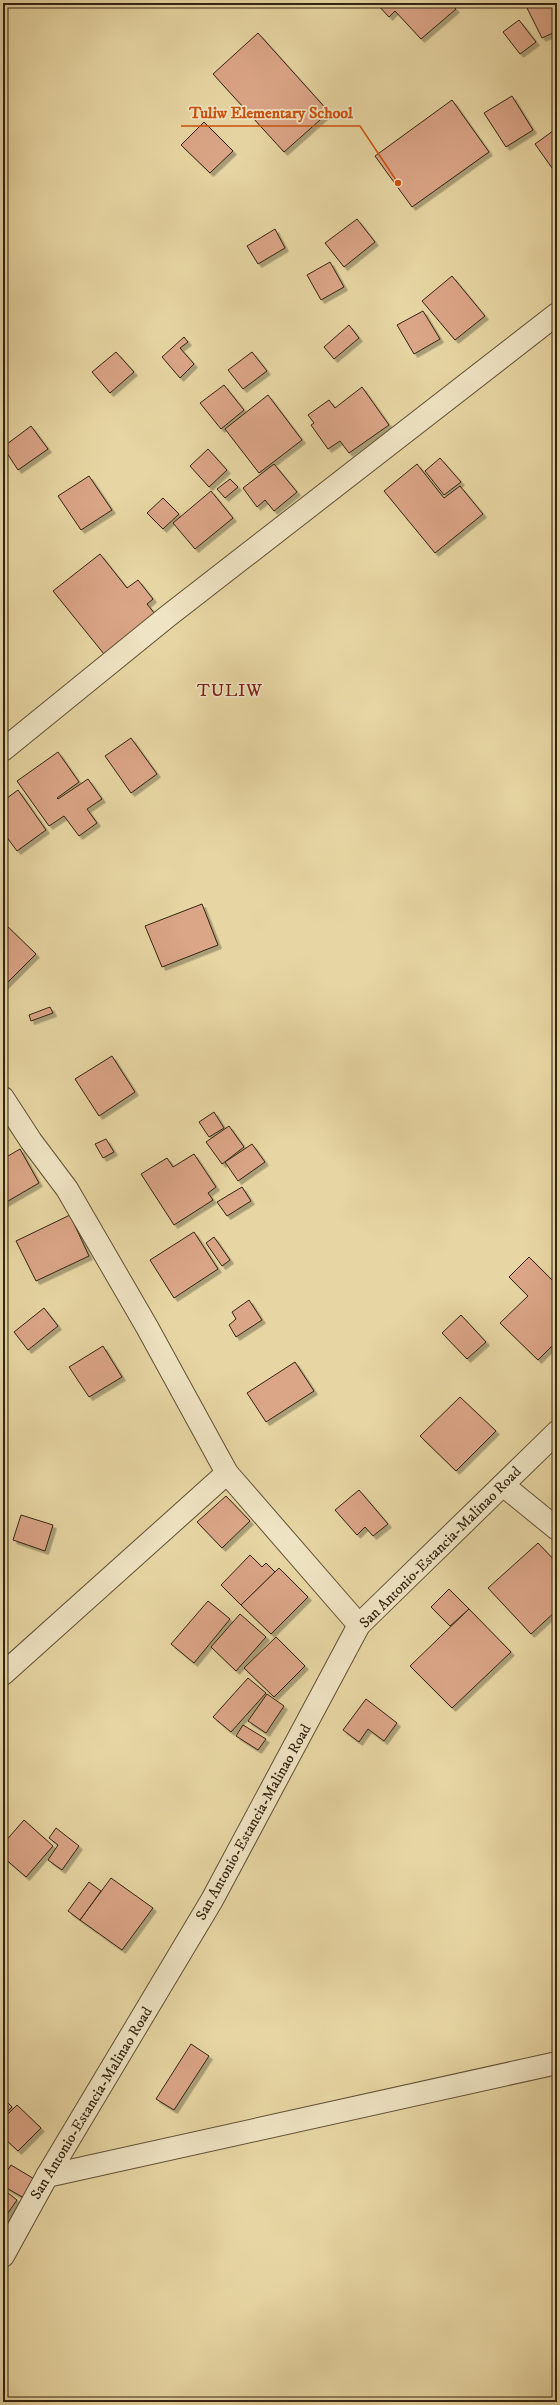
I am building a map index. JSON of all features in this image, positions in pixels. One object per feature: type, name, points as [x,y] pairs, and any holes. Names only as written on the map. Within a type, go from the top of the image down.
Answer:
[{"type":"street","points":[[3,750],[175,612],[557,314]]},
{"type":"street","points":[[3,1098],[31,1141],[67,1188],[147,1327],[227,1473],[359,1625]]},
{"type":"street","name":"San Antonio-Estancia-Malinao Road","points":[[3,2256],[46,2176],[212,1900],[359,1625],[557,1432]]},
{"type":"street","points":[[3,1674],[227,1473]]},
{"type":"street","points":[[503,1485],[557,1529]]},
{"type":"street","points":[[46,2176],[557,2064]]},
{"type":"building","points":[[376,3],[450,3],[456,9],[421,39],[395,11],[389,17]]},
{"type":"building","points":[[537,3],[557,3],[557,31],[542,38],[527,8]]},
{"type":"building","points":[[519,20],[536,42],[520,54],[503,32]]},
{"type":"building","points":[[258,33],[329,112],[284,152],[213,74]]},
{"type":"building","points":[[512,96],[533,130],[506,147],[484,113]]},
{"type":"building","points":[[452,100],[489,152],[412,207],[375,156]]},
{"type":"building","points":[[204,122],[233,151],[210,173],[181,145]]},
{"type":"building","points":[[557,128],[557,175],[535,144]]},
{"type":"building","points":[[357,219],[375,242],[344,267],[325,243]]},
{"type":"building","points":[[275,229],[285,248],[258,264],[247,246]]},
{"type":"building","points":[[330,262],[344,287],[321,300],[307,275]]},
{"type":"building","points":[[452,276],[485,316],[455,340],[422,301]]},
{"type":"building","points":[[423,311],[440,339],[414,354],[397,325]]},
{"type":"building","points":[[349,325],[359,338],[334,359],[324,347]]},
{"type":"building","points":[[184,337],[188,342],[180,348],[194,364],[180,378],[162,357]]},
{"type":"building","points":[[116,352],[134,372],[110,393],[92,372]]},
{"type":"building","points":[[252,352],[267,371],[243,389],[228,370]]},
{"type":"building","points":[[224,385],[244,410],[221,429],[200,403]]},
{"type":"building","points":[[362,387],[389,425],[349,453],[340,441],[328,449],[311,425],[314,423],[308,415],[329,400],[335,408]]},
{"type":"building","points":[[268,395],[302,440],[259,473],[225,429]]},
{"type":"building","points":[[31,426],[48,449],[18,470],[3,447]]},
{"type":"building","points":[[208,449],[227,470],[209,487],[190,466]]},
{"type":"building","points":[[440,458],[461,482],[444,495],[425,471]]},
{"type":"building","points":[[274,464],[297,492],[274,511],[265,500],[257,507],[243,488]]},
{"type":"building","points":[[417,464],[444,498],[460,486],[483,514],[435,553],[384,491]]},
{"type":"building","points":[[89,476],[112,510],[81,530],[58,496]]},
{"type":"building","points":[[230,479],[238,487],[225,498],[217,489]]},
{"type":"building","points":[[211,491],[233,518],[195,549],[173,523]]},
{"type":"building","points":[[163,498],[179,514],[163,529],[147,513]]},
{"type":"building","points":[[100,554],[127,588],[138,580],[153,599],[147,604],[155,614],[104,654],[53,591]]},
{"type":"building","points":[[131,738],[157,774],[131,793],[105,756]]},
{"type":"building","points":[[58,752],[79,782],[57,798],[58,799],[88,779],[102,799],[87,809],[97,823],[79,836],[64,816],[49,826],[17,781]]},
{"type":"building","points":[[18,790],[46,830],[17,851],[3,832],[3,801]]},
{"type":"building","points":[[202,904],[218,945],[162,967],[145,926]]},
{"type":"building","points":[[3,922],[36,954],[3,987]]},
{"type":"building","points":[[50,1007],[53,1013],[31,1021],[29,1015]]},
{"type":"building","points":[[112,1056],[135,1092],[99,1116],[75,1079]]},
{"type":"building","points":[[214,1112],[224,1128],[209,1137],[199,1122]]},
{"type":"building","points":[[229,1126],[244,1147],[222,1164],[206,1142]]},
{"type":"building","points":[[106,1139],[114,1152],[103,1158],[95,1144]]},
{"type":"building","points":[[252,1144],[265,1162],[238,1181],[225,1162]]},
{"type":"building","points":[[20,1149],[39,1183],[3,1204],[3,1159]]},
{"type":"building","points":[[194,1154],[216,1187],[208,1193],[213,1200],[174,1225],[141,1174],[167,1158],[173,1167]]},
{"type":"building","points":[[242,1187],[251,1201],[227,1216],[217,1202]]},
{"type":"building","points":[[70,1215],[89,1256],[36,1281],[16,1241]]},
{"type":"building","points":[[194,1232],[218,1269],[174,1298],[150,1260]]},
{"type":"building","points":[[214,1237],[230,1260],[222,1266],[206,1243]]},
{"type":"building","points":[[529,1257],[557,1285],[557,1351],[552,1346],[538,1360],[500,1323],[528,1296],[509,1277]]},
{"type":"building","points":[[249,1300],[262,1320],[236,1337],[229,1325],[236,1319],[232,1312]]},
{"type":"building","points":[[44,1308],[58,1326],[28,1350],[14,1332]]},
{"type":"building","points":[[461,1315],[486,1342],[467,1359],[442,1333]]},
{"type":"building","points":[[103,1346],[122,1377],[89,1397],[69,1367]]},
{"type":"building","points":[[295,1362],[314,1391],[266,1422],[247,1393]]},
{"type":"building","points":[[460,1397],[496,1431],[456,1471],[420,1436]]},
{"type":"building","points":[[359,1490],[388,1524],[373,1536],[365,1527],[357,1535],[335,1510]]},
{"type":"building","points":[[226,1496],[250,1521],[222,1548],[197,1522]]},
{"type":"building","points":[[21,1515],[53,1525],[45,1551],[13,1540]]},
{"type":"building","points":[[538,1543],[557,1563],[557,1610],[531,1634],[488,1588]]},
{"type":"building","points":[[250,1555],[262,1567],[266,1563],[275,1572],[241,1605],[221,1585]]},
{"type":"building","points":[[279,1568],[308,1597],[271,1634],[241,1605]]},
{"type":"building","points":[[449,1589],[469,1609],[450,1626],[431,1607]]},
{"type":"building","points":[[208,1601],[230,1619],[194,1663],[171,1644]]},
{"type":"building","points":[[469,1609],[511,1652],[452,1708],[410,1666]]},
{"type":"building","points":[[240,1614],[266,1637],[236,1671],[211,1647]]},
{"type":"building","points":[[276,1637],[305,1666],[274,1697],[244,1668]]},
{"type":"building","points":[[248,1678],[266,1693],[231,1732],[213,1717]]},
{"type":"building","points":[[267,1694],[284,1706],[266,1733],[248,1721]]},
{"type":"building","points":[[366,1699],[397,1723],[384,1741],[368,1729],[359,1742],[343,1730]]},
{"type":"building","points":[[243,1725],[266,1739],[258,1750],[236,1736]]},
{"type":"building","points":[[24,1820],[53,1846],[26,1877],[3,1857],[3,1844]]},
{"type":"building","points":[[56,1828],[79,1846],[62,1870],[48,1860],[58,1845],[49,1838]]},
{"type":"building","points":[[111,1878],[153,1908],[122,1950],[80,1920]]},
{"type":"building","points":[[89,1882],[101,1891],[80,1920],[68,1911]]},
{"type":"building","points":[[191,2044],[209,2056],[174,2110],[156,2099]]},
{"type":"building","points":[[3,2098],[12,2107],[3,2116]]},
{"type":"building","points":[[17,2105],[41,2128],[18,2151],[3,2137],[3,2119]]},
{"type":"building","points":[[11,2165],[36,2180],[24,2198],[3,2186],[3,2177]]},
{"type":"building","points":[[3,2189],[17,2200],[3,2220]]},
{"type":"place","name":"Tuliw Elementary School","points":[[398,183]]},
{"type":"district","name":"TULIW","points":[[230,690]]}]
